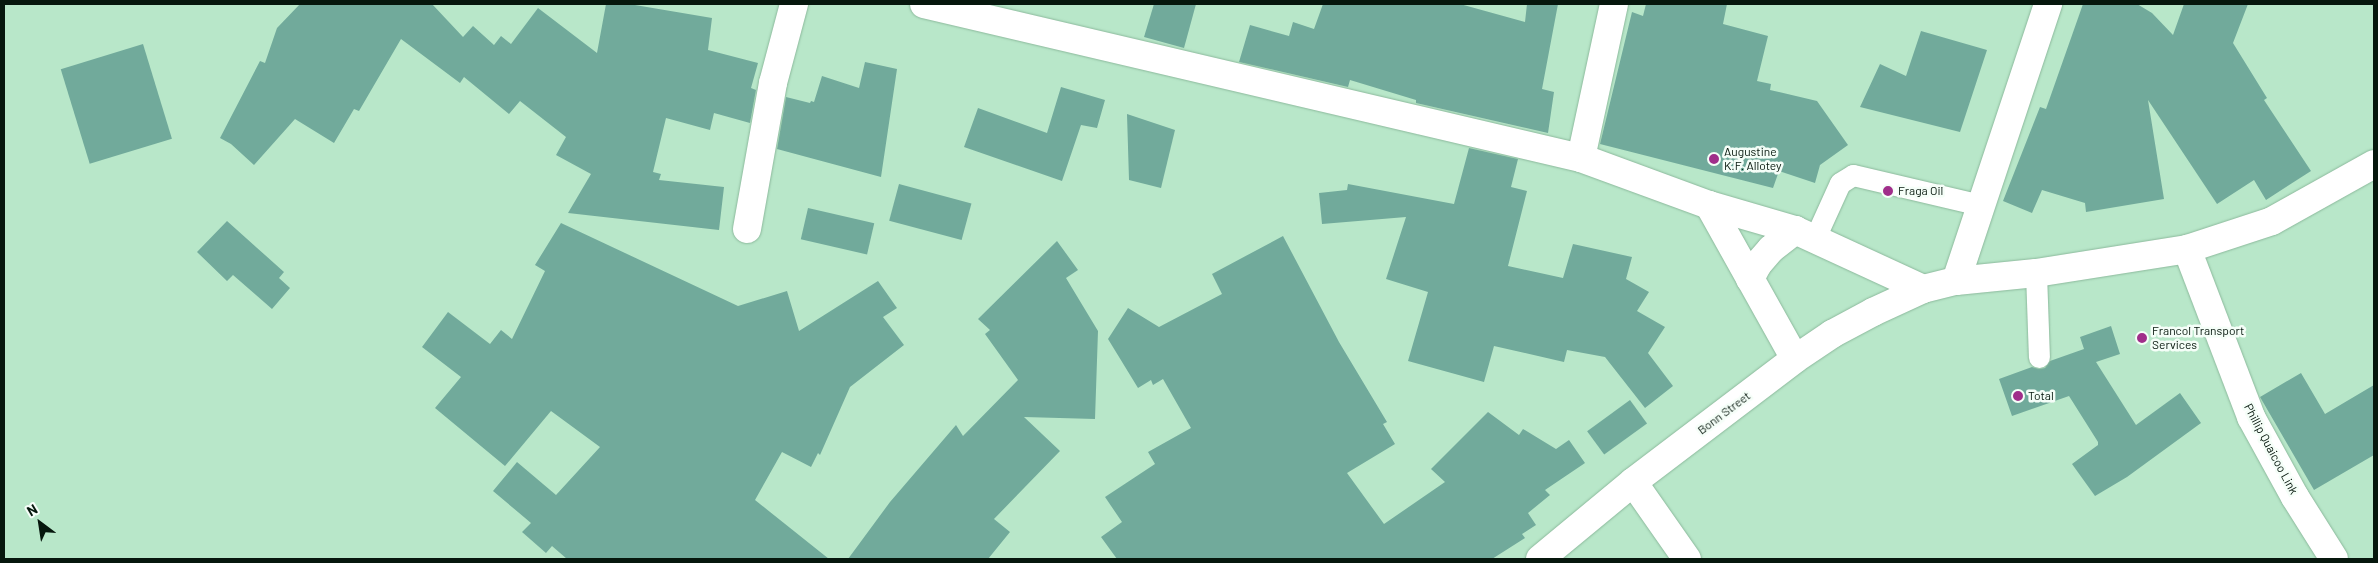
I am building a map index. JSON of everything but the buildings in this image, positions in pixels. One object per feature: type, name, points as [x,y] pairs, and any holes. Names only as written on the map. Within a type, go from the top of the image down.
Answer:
[{"type":"street","points":[[747,229],[773,83],[794,4]]},
{"type":"street","points":[[924,4],[1581,158],[1709,206],[1805,234],[1923,289]]},
{"type":"street","points":[[1581,158],[1614,4]]},
{"type":"street","points":[[1956,282],[2048,4]]},
{"type":"street","name":"Bonn Street","points":[[1540,559],[1633,482],[1794,359],[1873,312],[1923,289],[1956,282],[2187,250],[2272,221],[2374,164]]},
{"type":"street","points":[[1709,206],[1794,359]]},
{"type":"street","points":[[1750,279],[1758,264],[1771,249],[1805,234]]},
{"type":"street","name":"Phillip Quaicoo Link","points":[[2187,250],[2251,417],[2295,497],[2334,559]]},
{"type":"street","points":[[1633,482],[1687,559]]},
{"type":"lane","points":[[1805,234],[1840,183],[1853,175],[1982,205]]},
{"type":"lane","points":[[2036,272],[2039,357]]},
{"type":"place","name":"Augustine K.F. Allotey","points":[[1714,159]]},
{"type":"place","name":"Fraga Oil","points":[[1888,191]]},
{"type":"place","name":"Francol Transport Services","points":[[2142,338]]},
{"type":"place","name":"Total","points":[[2018,396]]}]
